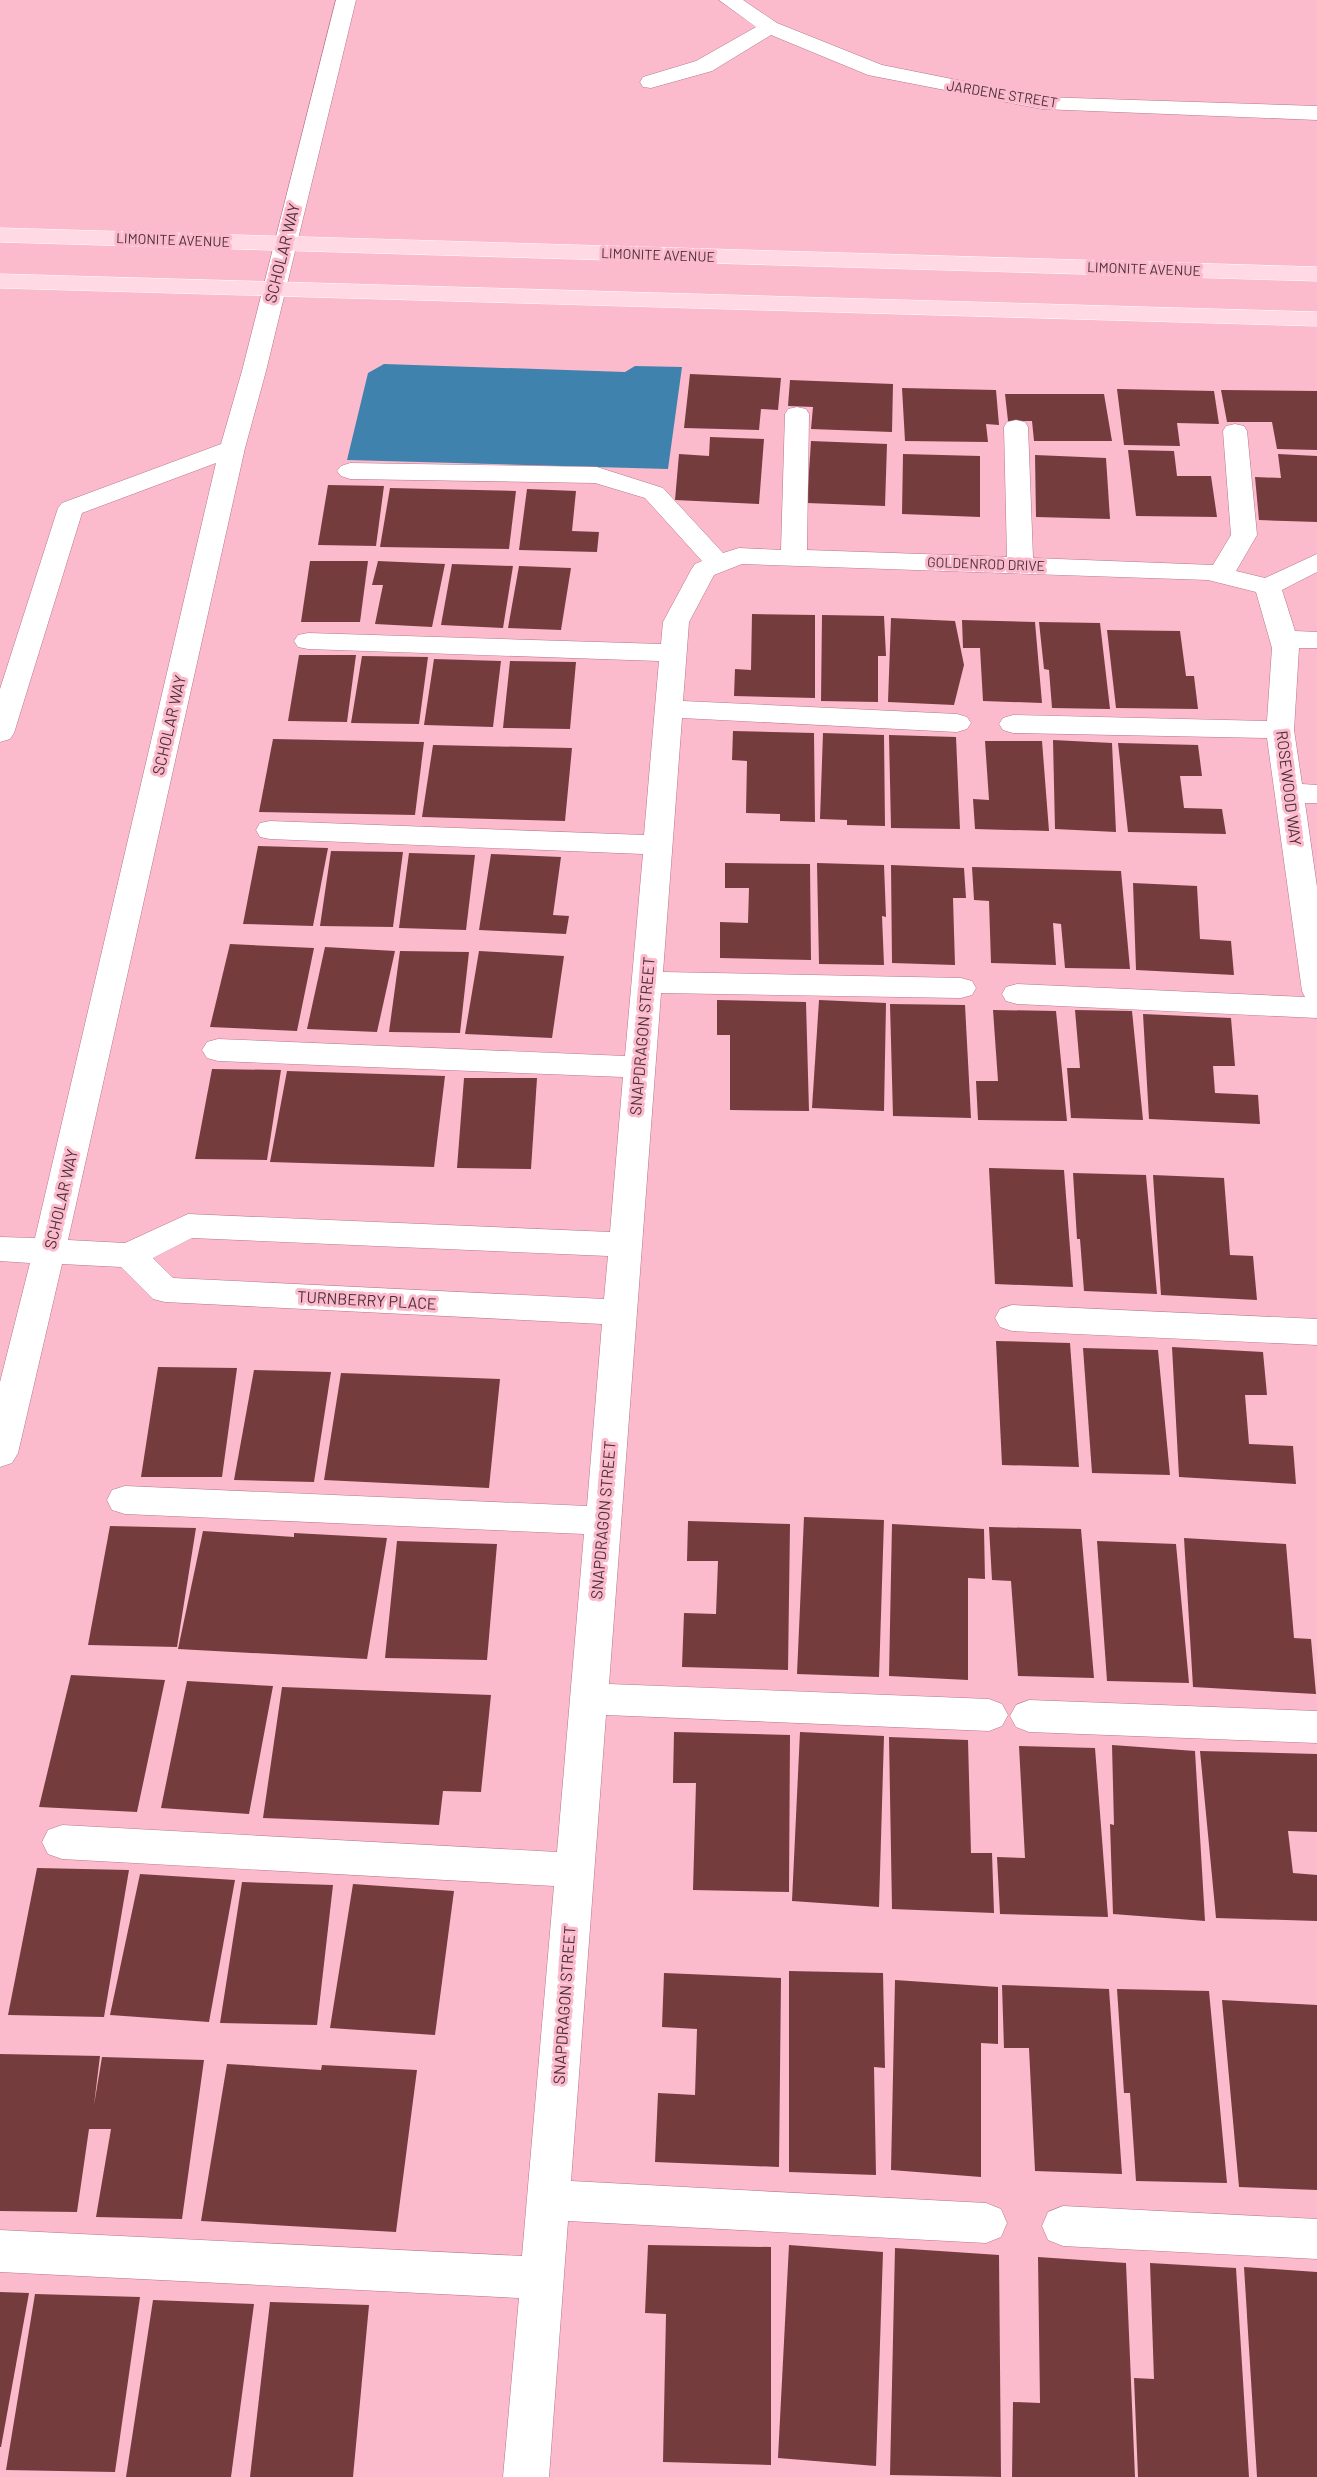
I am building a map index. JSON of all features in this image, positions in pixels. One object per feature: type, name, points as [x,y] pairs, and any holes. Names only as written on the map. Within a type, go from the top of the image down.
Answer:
[{"type":"main road","name":"LIMONITE AVENUE","points":[[0,235],[1317,274]]},
{"type":"main road","points":[[0,281],[273,287],[1317,319]]},
{"type":"street","name":"SCHOLAR WAY","points":[[0,1453],[49,1251],[232,448],[254,371],[346,0]]},
{"type":"street","name":"JARDENE STREET","points":[[729,0],[770,27],[876,70],[1042,104],[1317,113]]},
{"type":"street","points":[[651,82],[704,66],[770,27]]},
{"type":"street","points":[[794,558],[797,414]]},
{"type":"street","points":[[1016,427],[1020,566]]},
{"type":"street","points":[[1220,575],[1244,535],[1235,431]]},
{"type":"street","points":[[0,733],[12,657],[71,508],[232,448]]},
{"type":"street","points":[[350,471],[597,475],[654,493],[712,567]]},
{"type":"street","name":"GOLDENROD DRIVE","points":[[712,567],[739,556],[1208,572],[1268,587]]},
{"type":"street","points":[[1268,587],[1317,562]]},
{"type":"street","name":"SNAPDRAGON STREET","points":[[526,2477],[676,622],[712,567]]},
{"type":"street","name":"ROSEWOOD WAY","points":[[1268,587],[1286,648],[1280,730],[1313,934],[1317,991]]},
{"type":"street","points":[[1283,639],[1317,640]]},
{"type":"street","points":[[308,641],[673,653]]},
{"type":"street","points":[[669,709],[957,723]]},
{"type":"street","points":[[1012,724],[1280,730]]},
{"type":"street","points":[[1289,793],[1317,794]]},
{"type":"street","points":[[270,830],[657,845]]},
{"type":"street","points":[[647,982],[961,988]]},
{"type":"street","points":[[1017,994],[1317,1008]]},
{"type":"street","points":[[218,1050],[639,1067]]},
{"type":"street","points":[[0,1249],[129,1255],[188,1226],[626,1245]]},
{"type":"street","name":"TURNBERRY PLACE","points":[[129,1255],[165,1290],[620,1312]]},
{"type":"street","points":[[1012,1318],[1317,1332]]},
{"type":"street","points":[[125,1500],[603,1521]]},
{"type":"street","points":[[589,1699],[989,1714]]},
{"type":"street","points":[[1029,1716],[1317,1727]]},
{"type":"street","points":[[62,1842],[575,1870]]},
{"type":"street","points":[[549,2200],[986,2223]]},
{"type":"street","points":[[1063,2226],[1317,2239]]},
{"type":"street","points":[[0,2252],[542,2278]]},
{"type":"water","points":[[384,364],[625,372],[635,366],[682,367],[668,469],[347,460],[368,373]]},
{"type":"building","points":[[690,374],[781,378],[778,410],[761,409],[759,430],[684,428]]},
{"type":"building","points":[[790,380],[893,384],[892,432],[811,429],[813,407],[788,406]]},
{"type":"building","points":[[902,388],[996,390],[999,425],[986,424],[988,442],[905,441]]},
{"type":"building","points":[[1117,389],[1214,391],[1219,424],[1177,423],[1180,446],[1124,445]]},
{"type":"building","points":[[1221,390],[1317,391],[1317,450],[1277,449],[1272,422],[1227,422]]},
{"type":"building","points":[[1005,394],[1104,394],[1112,441],[1034,441],[1032,421],[1008,421]]},
{"type":"building","points":[[710,437],[764,439],[759,504],[675,500],[679,454],[709,456]]},
{"type":"building","points":[[811,441],[887,444],[885,506],[807,503]]},
{"type":"building","points":[[1128,450],[1174,451],[1177,476],[1211,476],[1217,517],[1136,516]]},
{"type":"building","points":[[903,454],[980,456],[980,517],[902,514]]},
{"type":"building","points":[[1278,454],[1317,456],[1317,522],[1259,520],[1255,477],[1281,478]]},
{"type":"building","points":[[1035,455],[1106,458],[1110,519],[1036,517]]},
{"type":"building","points":[[328,485],[384,486],[376,546],[318,545]]},
{"type":"building","points":[[390,488],[516,491],[509,549],[380,547]]},
{"type":"building","points":[[527,489],[576,491],[572,531],[599,532],[597,552],[519,550]]},
{"type":"building","points":[[310,561],[368,561],[360,622],[301,622]]},
{"type":"building","points":[[378,561],[445,564],[432,627],[375,624],[383,585],[372,585]]},
{"type":"building","points":[[452,564],[513,566],[503,628],[441,625]]},
{"type":"building","points":[[519,566],[571,568],[561,630],[508,628]]},
{"type":"building","points":[[752,614],[815,615],[815,698],[734,696],[735,669],[751,670]]},
{"type":"building","points":[[822,615],[884,616],[886,656],[878,656],[878,702],[821,701]]},
{"type":"building","points":[[891,618],[955,621],[964,665],[954,705],[888,702]]},
{"type":"building","points":[[962,620],[1035,622],[1042,703],[983,701],[980,648],[963,648]]},
{"type":"building","points":[[1039,622],[1100,623],[1110,709],[1052,708],[1049,670],[1044,669]]},
{"type":"building","points":[[1107,630],[1180,631],[1186,676],[1194,676],[1198,709],[1116,708]]},
{"type":"building","points":[[299,655],[356,655],[347,722],[288,721]]},
{"type":"building","points":[[362,656],[428,657],[419,724],[351,723]]},
{"type":"building","points":[[434,659],[501,661],[493,727],[424,725]]},
{"type":"building","points":[[510,661],[576,662],[570,729],[503,728]]},
{"type":"building","points":[[733,731],[814,733],[815,822],[780,821],[780,814],[746,813],[747,761],[732,760]]},
{"type":"building","points":[[823,733],[884,735],[885,826],[847,825],[847,820],[820,819]]},
{"type":"building","points":[[889,735],[956,737],[960,829],[891,828]]},
{"type":"building","points":[[273,739],[424,742],[415,815],[259,812]]},
{"type":"building","points":[[1053,740],[1112,743],[1116,832],[1055,829]]},
{"type":"building","points":[[985,741],[1042,741],[1049,831],[975,829],[973,799],[989,800]]},
{"type":"building","points":[[1118,743],[1198,745],[1202,776],[1180,776],[1184,808],[1222,809],[1226,834],[1128,832]]},
{"type":"building","points":[[433,745],[572,748],[565,821],[422,817]]},
{"type":"building","points":[[258,846],[328,848],[313,926],[243,924]]},
{"type":"building","points":[[331,851],[403,852],[393,927],[320,926]]},
{"type":"building","points":[[409,853],[475,855],[466,930],[399,928]]},
{"type":"building","points":[[491,854],[561,857],[553,915],[569,916],[566,934],[479,930]]},
{"type":"building","points":[[725,863],[810,864],[811,960],[720,958],[720,922],[748,923],[749,888],[725,888]]},
{"type":"building","points":[[817,863],[884,865],[886,917],[882,916],[884,965],[819,964]]},
{"type":"building","points":[[891,865],[964,868],[966,898],[953,898],[955,965],[892,963]]},
{"type":"building","points":[[972,867],[1121,871],[1130,969],[1065,968],[1061,924],[1053,923],[1056,965],[991,963],[989,901],[974,900]]},
{"type":"building","points":[[1133,883],[1197,886],[1200,939],[1231,941],[1234,975],[1136,970]]},
{"type":"building","points":[[230,944],[314,948],[297,1031],[210,1027]]},
{"type":"building","points":[[325,947],[395,951],[377,1032],[307,1029]]},
{"type":"building","points":[[400,951],[469,952],[460,1033],[389,1032]]},
{"type":"building","points":[[479,951],[564,956],[552,1038],[465,1034]]},
{"type":"building","points":[[717,1000],[806,1002],[809,1111],[730,1110],[730,1035],[717,1035]]},
{"type":"building","points":[[819,1000],[886,1003],[884,1111],[812,1108]]},
{"type":"building","points":[[890,1004],[965,1005],[971,1118],[893,1116]]},
{"type":"building","points":[[993,1010],[1056,1011],[1067,1121],[978,1120],[976,1081],[998,1081]]},
{"type":"building","points":[[1075,1010],[1132,1011],[1143,1120],[1071,1118],[1067,1068],[1080,1068]]},
{"type":"building","points":[[1143,1014],[1231,1018],[1235,1066],[1213,1066],[1215,1093],[1258,1095],[1260,1124],[1149,1119]]},
{"type":"building","points":[[212,1069],[281,1070],[267,1160],[195,1159]]},
{"type":"building","points":[[287,1071],[445,1076],[434,1167],[270,1162]]},
{"type":"building","points":[[464,1078],[537,1078],[531,1169],[457,1168]]},
{"type":"building","points":[[989,1168],[1064,1170],[1073,1287],[995,1284]]},
{"type":"building","points":[[1073,1173],[1146,1175],[1157,1294],[1084,1291],[1080,1239],[1077,1239]]},
{"type":"building","points":[[1153,1175],[1224,1178],[1230,1255],[1253,1256],[1257,1300],[1161,1295]]},
{"type":"building","points":[[996,1341],[1070,1343],[1079,1467],[1002,1465]]},
{"type":"building","points":[[1172,1347],[1263,1352],[1267,1395],[1245,1395],[1249,1444],[1293,1446],[1296,1484],[1179,1477]]},
{"type":"building","points":[[1083,1348],[1158,1350],[1170,1475],[1092,1473]]},
{"type":"building","points":[[158,1367],[237,1368],[222,1477],[141,1477]]},
{"type":"building","points":[[254,1370],[331,1372],[314,1482],[234,1480]]},
{"type":"building","points":[[341,1373],[500,1379],[489,1488],[324,1480]]},
{"type":"building","points":[[804,1517],[884,1520],[879,1677],[797,1674]]},
{"type":"building","points":[[688,1521],[790,1524],[788,1670],[682,1667],[684,1613],[716,1614],[718,1561],[687,1561]]},
{"type":"building","points":[[892,1524],[984,1529],[985,1579],[968,1578],[968,1680],[889,1676]]},
{"type":"building","points":[[110,1526],[196,1528],[177,1647],[88,1645]]},
{"type":"building","points":[[989,1527],[1081,1529],[1094,1678],[1018,1676],[1011,1581],[992,1580]]},
{"type":"building","points":[[203,1531],[294,1537],[294,1533],[387,1538],[367,1659],[178,1649]]},
{"type":"building","points":[[1184,1538],[1286,1544],[1294,1638],[1311,1639],[1316,1694],[1193,1687]]},
{"type":"building","points":[[397,1541],[497,1544],[487,1660],[385,1658]]},
{"type":"building","points":[[1097,1541],[1176,1544],[1189,1683],[1107,1681]]},
{"type":"building","points":[[71,1675],[165,1680],[137,1812],[39,1807]]},
{"type":"building","points":[[187,1681],[273,1686],[249,1814],[161,1808]]},
{"type":"building","points":[[282,1687],[491,1695],[481,1792],[443,1791],[439,1825],[263,1818]]},
{"type":"building","points":[[674,1732],[790,1735],[789,1892],[693,1890],[696,1783],[673,1783]]},
{"type":"building","points":[[800,1732],[884,1736],[879,1907],[792,1901]]},
{"type":"building","points":[[889,1737],[968,1740],[971,1853],[992,1853],[994,1913],[892,1909]]},
{"type":"building","points":[[1112,1745],[1195,1751],[1205,1921],[1113,1914],[1110,1824],[1114,1825]]},
{"type":"building","points":[[1019,1746],[1095,1748],[1108,1917],[1000,1914],[997,1857],[1025,1858]]},
{"type":"building","points":[[1200,1751],[1317,1754],[1317,1832],[1288,1831],[1293,1873],[1317,1875],[1317,1921],[1216,1918]]},
{"type":"building","points":[[37,1868],[129,1870],[104,2017],[8,2015]]},
{"type":"building","points":[[140,1874],[235,1880],[209,2022],[110,2015]]},
{"type":"building","points":[[242,1882],[333,1885],[317,2025],[220,2023]]},
{"type":"building","points":[[353,1884],[454,1891],[435,2035],[330,2028]]},
{"type":"building","points":[[789,1971],[883,1973],[885,2068],[874,2067],[876,2175],[789,2172]]},
{"type":"building","points":[[664,1973],[781,1978],[779,2167],[655,2162],[658,2093],[695,2095],[697,2029],[662,2027]]},
{"type":"building","points":[[895,1980],[998,1987],[998,2044],[981,2043],[981,2177],[891,2170]]},
{"type":"building","points":[[1002,1985],[1109,1989],[1122,2174],[1035,2171],[1029,2048],[1004,2048]]},
{"type":"building","points":[[1117,1989],[1209,1991],[1227,2183],[1136,2181],[1130,2093],[1124,2093]]},
{"type":"building","points":[[1222,2000],[1317,2005],[1317,2190],[1239,2187]]},
{"type":"building","points":[[0,2054],[100,2056],[94,2105],[102,2057],[204,2060],[182,2219],[96,2217],[111,2129],[89,2129],[77,2212],[0,2211]]},
{"type":"building","points":[[227,2064],[321,2070],[322,2065],[417,2070],[396,2232],[201,2221]]},
{"type":"building","points":[[648,2245],[771,2247],[771,2465],[663,2462],[666,2314],[645,2313]]},
{"type":"building","points":[[789,2245],[883,2252],[876,2466],[778,2458]]},
{"type":"building","points":[[895,2248],[999,2255],[1001,2477],[890,2475]]},
{"type":"building","points":[[1038,2257],[1126,2263],[1135,2477],[1012,2477],[1013,2402],[1040,2403]]},
{"type":"building","points":[[1150,2263],[1236,2268],[1249,2477],[1138,2477],[1134,2378],[1154,2379]]},
{"type":"building","points":[[1244,2267],[1317,2272],[1317,2477],[1257,2477]]},
{"type":"building","points":[[0,2292],[29,2293],[1,2447],[0,2447]]},
{"type":"building","points":[[35,2294],[140,2297],[115,2472],[6,2470]]},
{"type":"building","points":[[153,2300],[254,2304],[231,2477],[126,2477]]},
{"type":"building","points":[[270,2302],[369,2305],[353,2477],[250,2477]]}]
